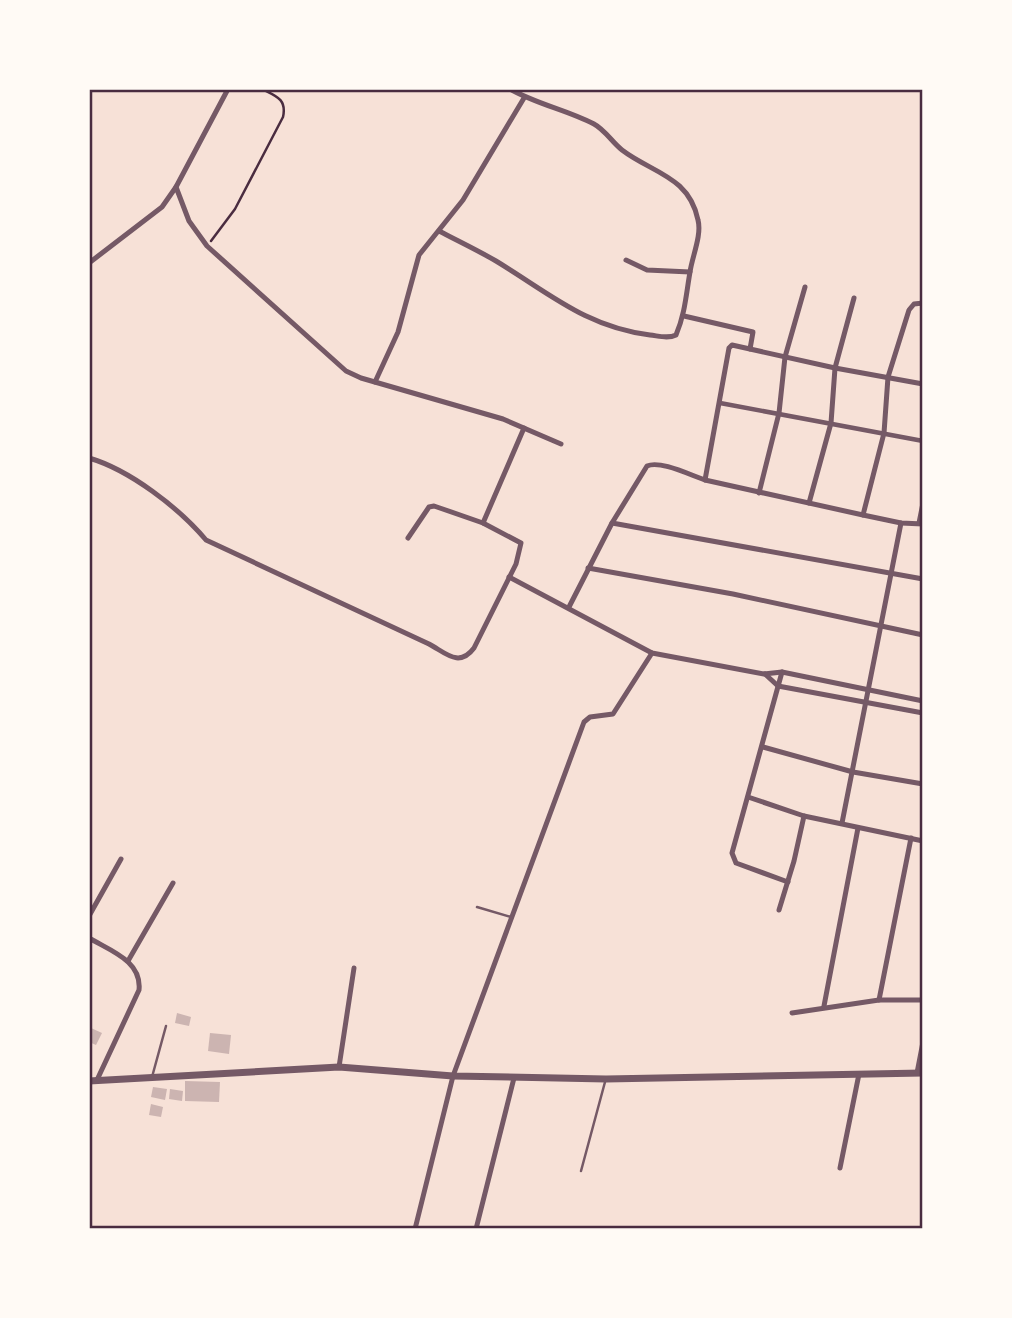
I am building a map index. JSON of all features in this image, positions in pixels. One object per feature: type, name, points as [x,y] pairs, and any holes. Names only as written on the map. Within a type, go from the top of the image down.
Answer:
[{"type":"street","points":[[89,263],[162,207],[176,187],[228,89]]},
{"type":"street","points":[[439,231],[495,261],[549,297],[597,323],[631,333],[669,338],[676,335],[684,316],[699,223],[694,205],[675,180],[621,149],[597,126],[510,89]]},
{"type":"street","points":[[376,382],[398,332],[419,255],[463,200],[524,97]]},
{"type":"street","points":[[176,187],[189,221],[207,246],[346,371],[503,419],[561,444]]},
{"type":"street","points":[[626,260],[647,270],[690,272]]},
{"type":"street","points":[[759,493],[779,413],[785,357],[805,288]]},
{"type":"street","points":[[809,503],[831,423],[835,368],[855,298]]},
{"type":"street","points":[[863,515],[884,433],[888,377],[909,310],[914,304],[923,303]]},
{"type":"street","points":[[684,316],[752,332],[750,349]]},
{"type":"street","points":[[705,480],[729,348],[734,345],[835,368],[923,384]]},
{"type":"street","points":[[720,403],[923,441]]},
{"type":"street","points":[[482,523],[524,428]]},
{"type":"street","points":[[89,458],[142,485],[180,511],[206,540],[459,659],[466,657],[474,648],[509,577],[519,554],[520,542],[482,523],[434,506],[429,508],[408,538]]},
{"type":"street","points":[[569,607],[612,523],[651,463],[660,463],[705,480],[759,493],[901,523],[921,523],[923,503]]},
{"type":"street","points":[[612,523],[923,579]]},
{"type":"street","points":[[842,823],[901,523]]},
{"type":"street","points":[[588,568],[733,594],[923,635]]},
{"type":"street","points":[[509,577],[652,653],[764,674],[782,672],[923,701]]},
{"type":"street","points":[[415,1229],[453,1076],[584,722],[590,717],[613,714],[652,653]]},
{"type":"street","points":[[782,672],[733,858],[736,863],[788,881]]},
{"type":"street","points":[[764,674],[778,686],[923,713]]},
{"type":"street","points":[[763,747],[853,772],[923,784]]},
{"type":"street","points":[[748,797],[804,816],[923,841]]},
{"type":"street","points":[[779,910],[804,816]]},
{"type":"street","points":[[824,1006],[858,828]]},
{"type":"street","points":[[879,1000],[911,838]]},
{"type":"street","points":[[89,916],[121,859]]},
{"type":"street","points":[[128,961],[173,883]]},
{"type":"street","points":[[89,938],[128,961],[137,970],[140,978],[139,990],[93,1081]]},
{"type":"street","points":[[339,1067],[354,968]]},
{"type":"street","points":[[792,1013],[824,1006],[879,1000],[923,1000]]},
{"type":"street","points":[[93,1081],[339,1067],[453,1076],[606,1079],[920,1073],[923,1042]]},
{"type":"street","points":[[841,1168],[859,1074]]},
{"type":"street","points":[[476,1229],[514,1078]]},
{"type":"lane","points":[[477,907],[511,918]]},
{"type":"lane","points":[[152,1077],[166,1026]]},
{"type":"lane","points":[[581,1171],[606,1079]]},
{"type":"path","points":[[207,246],[235,209],[284,117],[283,101],[262,89]]},
{"type":"building","points":[[177,1013],[191,1017],[189,1026],[175,1023]]},
{"type":"building","points":[[91,1028],[102,1033],[96,1045],[89,1042]]},
{"type":"building","points":[[210,1033],[231,1035],[229,1054],[208,1051]]},
{"type":"building","points":[[185,1081],[220,1082],[219,1102],[185,1101]]},
{"type":"building","points":[[153,1087],[167,1089],[165,1100],[151,1097]]},
{"type":"building","points":[[170,1089],[183,1091],[182,1101],[169,1099]]},
{"type":"building","points":[[151,1104],[163,1107],[161,1117],[149,1115]]}]
